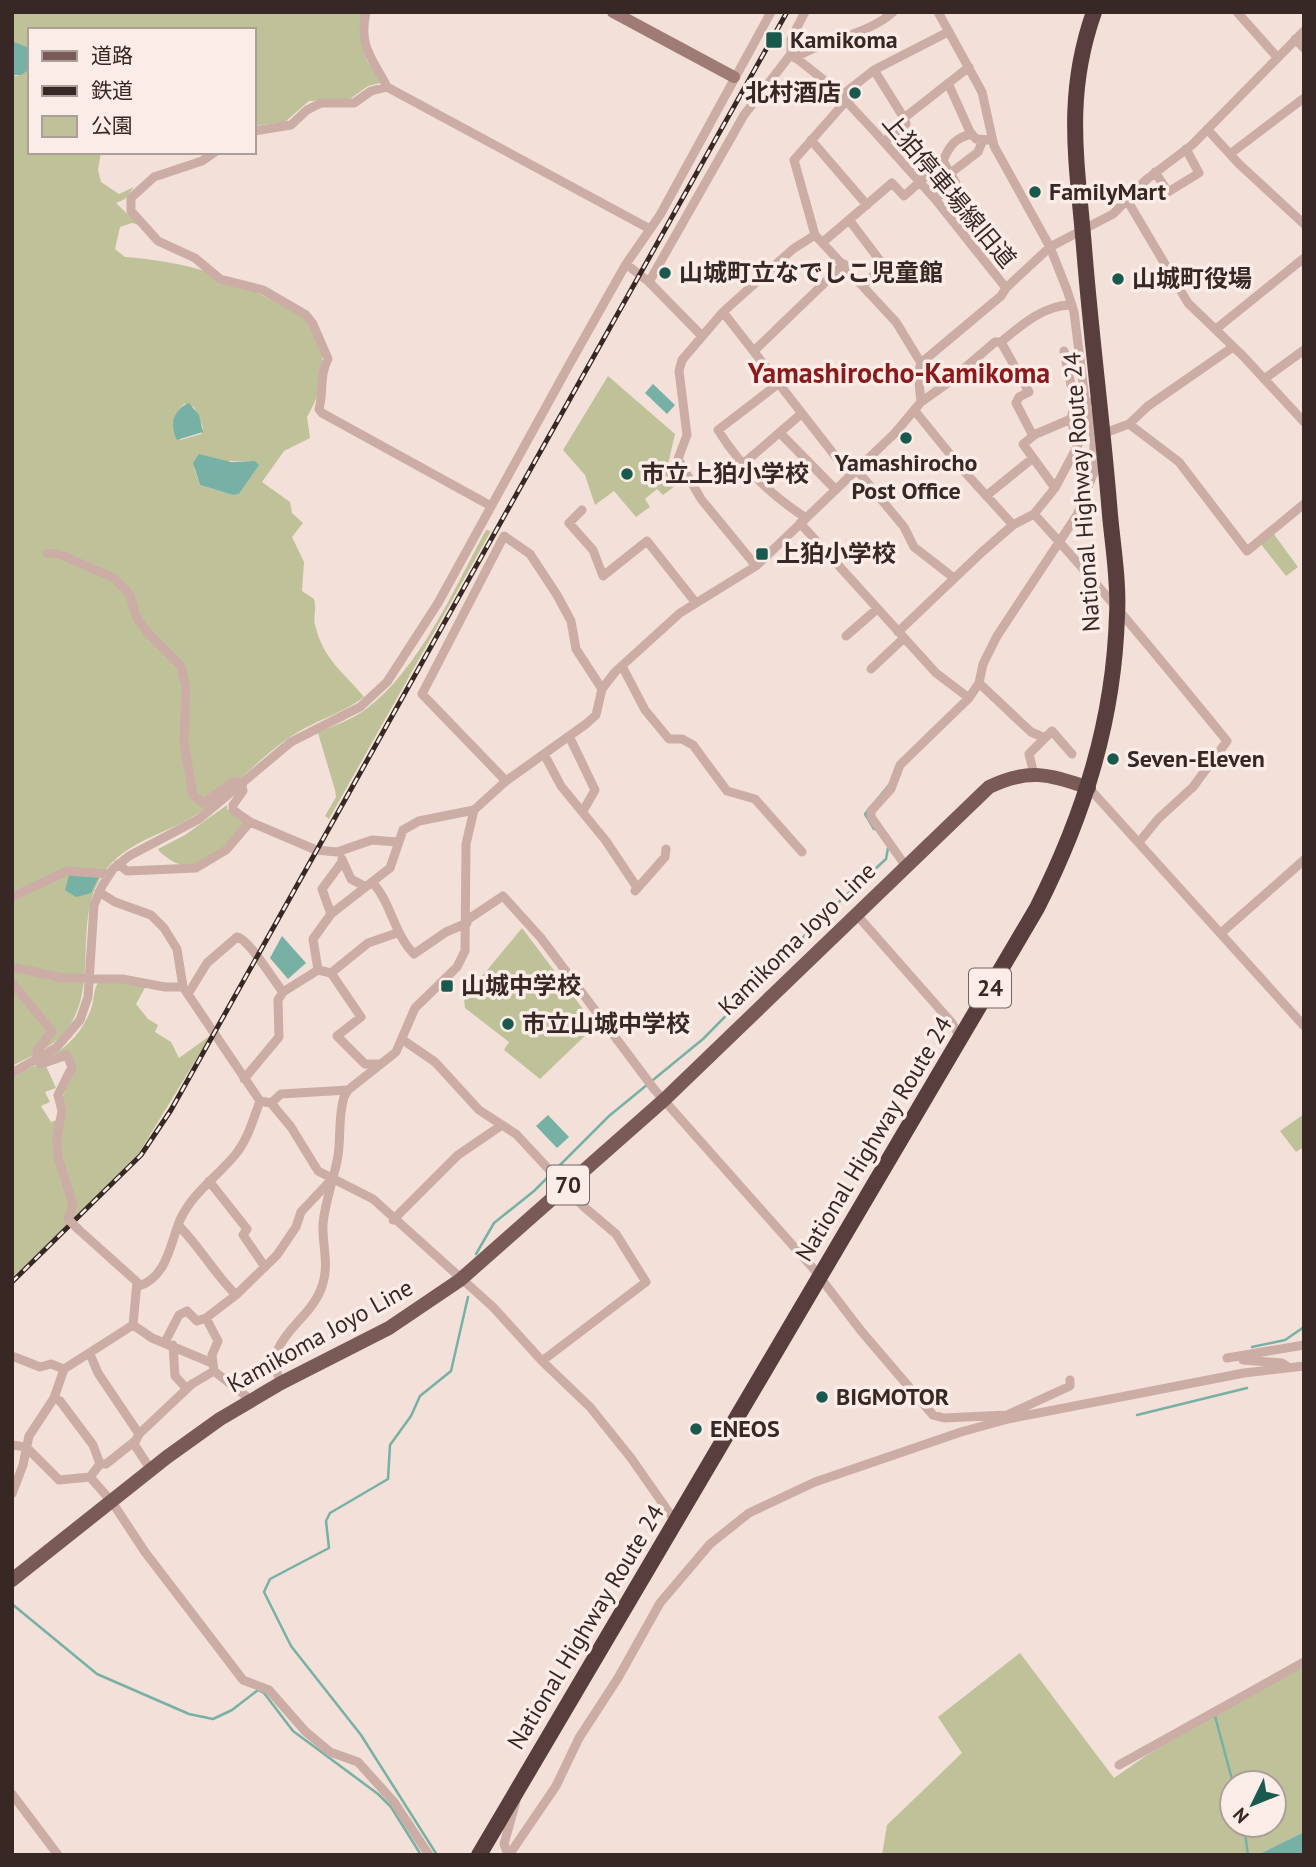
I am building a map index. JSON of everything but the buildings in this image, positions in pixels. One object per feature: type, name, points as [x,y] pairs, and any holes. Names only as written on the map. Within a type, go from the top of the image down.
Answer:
[{"type":"highway","name":"National Highway Route 24","points":[[479,1855],[1037,908],[1064,854],[1089,788],[1104,733],[1114,669],[1118,612],[1102,434],[1092,402],[1082,230],[1074,151],[1074,112],[1083,49],[1094,12]]},
{"type":"main road","name":"Kamikoma Joyo Line","points":[[12,1580],[151,1470],[251,1400],[389,1328],[460,1280],[665,1099],[989,787],[1009,777],[1034,774],[1054,776],[1089,788]]},
{"type":"street","points":[[366,12],[364,31],[367,54],[387,87],[650,229]]},
{"type":"street","points":[[613,12],[734,77]]},
{"type":"street","points":[[12,1073],[56,1048],[75,1027],[86,1005],[93,912],[99,892],[118,864],[193,823],[290,743],[360,707],[381,690],[438,603],[626,264],[650,229],[771,12]]},
{"type":"street","points":[[793,56],[791,38],[805,12]]},
{"type":"street","points":[[649,282],[744,115],[793,56],[881,22],[893,12]]},
{"type":"street","points":[[905,865],[871,817],[871,811],[891,789],[900,765],[969,698],[979,683],[983,664],[997,636],[1077,514],[1094,472],[1092,402],[1072,305],[1050,247],[987,141],[982,92],[938,12]]},
{"type":"street","points":[[1237,12],[1277,57]]},
{"type":"street","name":"上狛停車場線旧道","points":[[793,56],[844,98],[920,181],[1006,288],[1050,247],[1113,214],[1155,172],[1207,129],[1304,31]]},
{"type":"street","points":[[921,363],[896,322],[864,284],[815,235],[794,160],[844,98],[874,70],[948,32]]},
{"type":"street","points":[[1295,39],[1304,48]]},
{"type":"street","points":[[904,118],[969,67]]},
{"type":"street","points":[[874,70],[906,124],[884,142]]},
{"type":"street","points":[[948,83],[972,134],[987,141]]},
{"type":"street","points":[[256,131],[291,125],[307,110],[321,103],[354,103],[371,91],[387,87]]},
{"type":"street","points":[[1230,154],[1304,98]]},
{"type":"street","points":[[1207,129],[1304,223]]},
{"type":"street","points":[[823,242],[892,183],[904,196],[943,161],[956,141],[972,134]]},
{"type":"street","points":[[811,140],[855,186],[867,205]]},
{"type":"street","points":[[952,172],[978,152],[987,141]]},
{"type":"street","points":[[1155,172],[1168,192],[1199,173],[1186,149]]},
{"type":"street","points":[[212,154],[202,161],[154,177],[131,198],[131,211],[158,241],[195,258],[220,279],[263,290],[310,319],[328,359],[321,377],[322,397],[319,409],[322,413],[491,506]]},
{"type":"street","points":[[935,199],[956,183],[952,172],[943,161]]},
{"type":"street","points":[[1127,200],[1188,303],[1234,347],[1304,422]]},
{"type":"street","points":[[850,221],[884,266],[864,284]]},
{"type":"street","points":[[756,566],[701,499],[678,459],[687,435],[679,367],[701,334],[723,312],[793,249],[815,235]]},
{"type":"street","points":[[1216,329],[1304,258]]},
{"type":"street","points":[[626,264],[649,282],[701,334]]},
{"type":"street","points":[[754,351],[844,264]]},
{"type":"street","points":[[1006,288],[1002,296],[921,363],[918,373],[918,406],[986,496],[1013,526]]},
{"type":"street","points":[[318,970],[313,939],[331,914],[390,868],[397,842],[410,825],[474,810],[506,781],[596,715],[602,689],[622,666],[669,622],[756,566],[918,406],[995,342],[1001,342],[1028,320],[1063,305],[1072,305]]},
{"type":"street","points":[[723,312],[801,414],[904,527],[914,547],[954,578]]},
{"type":"street","points":[[1001,342],[1029,393],[1018,397],[1016,403],[1033,436]]},
{"type":"street","points":[[1102,434],[1129,424],[1148,406],[1234,347]]},
{"type":"street","points":[[1264,379],[1304,350]]},
{"type":"street","points":[[871,669],[954,578],[1013,526],[1034,514],[1055,488],[1079,445],[1071,419],[1075,404],[1063,351]]},
{"type":"street","points":[[778,384],[718,430],[743,464],[774,496],[803,520],[877,609],[936,673],[969,698]]},
{"type":"street","points":[[1075,404],[1092,402]]},
{"type":"street","points":[[743,464],[801,414]]},
{"type":"street","points":[[1055,488],[1023,444],[1033,436],[1071,419]]},
{"type":"street","points":[[1129,424],[1179,462],[1247,551],[1304,504]]},
{"type":"street","points":[[780,433],[835,489]]},
{"type":"street","points":[[986,496],[1033,458]]},
{"type":"street","points":[[582,510],[569,523],[593,550],[603,576],[647,541],[695,603]]},
{"type":"street","points":[[1034,514],[1089,574],[1227,741],[1198,781],[1158,818],[1140,841]]},
{"type":"street","points":[[506,781],[422,694],[504,536],[530,554],[557,594],[570,621],[576,649],[602,689]]},
{"type":"street","points":[[47,553],[59,555],[114,578],[130,595],[146,631],[181,666],[186,688],[184,743],[190,785],[196,800],[206,802],[235,781],[242,785]]},
{"type":"street","points":[[846,636],[877,609]]},
{"type":"street","points":[[622,666],[645,710],[664,734],[669,739],[682,739],[693,745],[727,790],[755,799],[802,852]]},
{"type":"street","points":[[979,683],[1031,732],[1045,738]]},
{"type":"street","points":[[1034,774],[1029,754],[1052,731],[1072,754]]},
{"type":"street","points":[[569,736],[595,790],[583,811]]},
{"type":"street","points":[[544,754],[561,786],[583,811],[636,889],[665,857],[666,849]]},
{"type":"street","points":[[242,785],[243,791],[233,808],[235,813],[305,848],[341,851],[372,840],[397,842]]},
{"type":"street","points":[[1089,788],[1140,841],[1304,1026]]},
{"type":"street","points":[[281,1383],[274,1368],[275,1350],[310,1309],[323,1284],[326,1268],[323,1227],[338,1156],[341,1107],[348,1090],[396,1052],[415,1008],[460,962],[466,946],[466,844],[474,810]]},
{"type":"street","points":[[118,864],[127,871],[196,868],[226,850],[250,822]]},
{"type":"street","points":[[341,851],[342,862],[351,879],[368,884],[385,897],[397,933],[414,954],[442,934],[467,922],[503,896],[541,938],[651,1084],[819,1277],[933,1415],[944,1418],[1007,1417],[1070,1386],[1070,1380]]},
{"type":"street","points":[[1222,933],[1304,860]]},
{"type":"street","points":[[331,914],[322,889],[342,862]]},
{"type":"street","points":[[12,897],[66,871],[109,874]]},
{"type":"street","points":[[99,892],[157,920],[174,943],[186,990],[260,1101],[271,1102],[281,1094],[348,1090]]},
{"type":"street","points":[[856,914],[960,1037]]},
{"type":"street","points":[[331,973],[368,943],[397,933]]},
{"type":"street","points":[[186,990],[207,963],[237,937],[247,941],[253,955],[283,992]]},
{"type":"street","points":[[12,967],[63,978],[122,979],[186,990]]},
{"type":"street","points":[[244,1079],[279,1037],[277,1005],[283,992],[318,970],[331,973],[360,1017],[337,1036],[365,1064],[380,1064]]},
{"type":"street","points":[[12,983],[52,1031],[37,1051],[37,1060],[41,1064],[67,1055],[72,1067],[70,1077],[58,1095],[62,1111],[57,1138],[58,1157],[73,1205],[68,1219],[139,1286]]},
{"type":"street","points":[[403,1040],[435,1062],[478,1110],[516,1135],[565,1188],[617,1234],[646,1282],[541,1361]]},
{"type":"street","points":[[139,1286],[154,1277],[162,1268],[178,1225],[194,1195],[243,1144],[260,1101]]},
{"type":"street","points":[[271,1102],[291,1127],[318,1171],[331,1180],[365,1193],[493,1307],[541,1361],[590,1407],[631,1458],[675,1521]]},
{"type":"street","points":[[393,1220],[458,1155],[502,1125]]},
{"type":"street","points":[[187,1389],[175,1376],[169,1343],[179,1315],[187,1311],[197,1321],[206,1318],[236,1295],[265,1267],[290,1237],[300,1212],[331,1180]]},
{"type":"street","points":[[209,1181],[247,1230],[243,1235],[265,1267]]},
{"type":"street","points":[[178,1225],[200,1247],[216,1274],[236,1295]]},
{"type":"street","points":[[12,1494],[32,1429],[54,1398],[64,1369],[133,1325],[139,1286]]},
{"type":"street","points":[[100,1464],[106,1464],[137,1438],[213,1367],[218,1341],[206,1318]]},
{"type":"street","points":[[133,1325],[152,1338],[169,1343],[213,1367],[251,1400]]},
{"type":"street","points":[[1289,1367],[1282,1363],[1227,1358],[1304,1345]]},
{"type":"street","points":[[90,1354],[98,1373],[137,1438],[137,1452],[151,1470]]},
{"type":"street","points":[[12,1356],[40,1367],[51,1364],[64,1369]]},
{"type":"street","points":[[508,1855],[556,1786],[579,1738],[618,1678],[660,1603],[710,1544],[749,1514],[815,1482],[1007,1417],[1304,1366]]},
{"type":"street","points":[[54,1398],[60,1401],[81,1426],[93,1445],[100,1464]]},
{"type":"street","points":[[12,1445],[26,1447],[59,1480],[90,1477],[100,1464]]},
{"type":"street","points":[[90,1477],[112,1502],[145,1552],[243,1680],[269,1690],[290,1716],[330,1752],[358,1762],[394,1802],[429,1855]]},
{"type":"street","points":[[1119,1765],[1304,1662]]},
{"type":"street","points":[[508,1855],[504,1844],[516,1805],[514,1793]]},
{"type":"street","points":[[12,1794],[58,1855]]},
{"type":"green space","points":[[12,12],[364,12],[362,45],[380,83],[368,86],[350,99],[309,101],[285,122],[256,126],[256,28],[28,28],[28,47],[12,41]]},
{"type":"green space","points":[[28,70],[28,154],[101,154],[98,170],[101,182],[119,194],[134,187],[125,199],[116,203],[139,225],[132,223],[120,227],[115,249],[125,257],[186,266],[239,284],[302,316],[316,334],[323,370],[318,394],[307,417],[310,438],[284,451],[262,482],[290,502],[292,513],[303,523],[292,537],[304,562],[302,591],[314,599],[315,625],[329,657],[364,697],[290,737],[196,815],[128,850],[109,866],[96,886],[90,908],[85,977],[81,1000],[73,1020],[53,1043],[12,1066],[12,75],[17,76]],"holes":[[[184,404],[194,407],[203,427],[201,434],[180,440],[175,430],[177,413]],[[226,461],[250,461],[251,476],[239,494],[233,495],[200,485],[194,468]]]},
{"type":"green space","points":[[608,376],[675,434],[668,464],[679,483],[663,495],[657,489],[645,499],[650,507],[636,517],[614,491],[595,505],[585,475],[563,450]]},
{"type":"green space","points":[[486,530],[491,531],[329,819],[325,816],[336,797],[318,733],[366,709],[403,673],[434,626]]},
{"type":"green space","points":[[1273,533],[1298,567],[1286,576],[1260,543]]},
{"type":"green space","points":[[227,805],[227,809],[246,823],[228,845],[211,859],[185,865],[168,859],[159,851],[158,849],[185,835]]},
{"type":"green space","points":[[522,928],[589,1017],[589,1032],[540,1079],[504,1050],[509,1042],[465,1008],[464,998]]},
{"type":"green space","points":[[101,979],[146,986],[136,1004],[148,1019],[158,1025],[155,1032],[171,1042],[179,1058],[211,1035],[139,1153],[74,1219],[70,1219],[71,1196],[60,1159],[58,1139],[60,1106],[71,1078],[68,1053],[44,1061],[79,1031],[89,1015],[95,988]]},
{"type":"green space","points":[[34,1066],[46,1066],[56,1088],[45,1092],[50,1102],[41,1106],[51,1122],[59,1119],[58,1145],[68,1197],[69,1224],[12,1278],[12,1078]]},
{"type":"green space","points":[[1304,1114],[1304,1147],[1296,1152],[1280,1131]]},
{"type":"green space","points":[[1020,1653],[1114,1778],[1150,1753],[1304,1664],[1304,1832],[1257,1855],[882,1855],[887,1825],[962,1753],[938,1717]]},
{"type":"water","points":[[12,41],[28,47],[28,70],[21,75],[12,75]]},
{"type":"water","points":[[653,384],[675,405],[667,414],[645,393]]},
{"type":"water","points":[[189,403],[199,415],[203,432],[177,440],[173,429],[174,418],[179,409]]},
{"type":"water","points":[[199,454],[231,462],[255,461],[259,465],[239,494],[233,495],[200,485],[193,463]]},
{"type":"water","points":[[69,875],[99,877],[91,893],[76,897],[65,890]]},
{"type":"water","points":[[282,936],[306,963],[288,979],[270,958]]},
{"type":"water","points":[[548,1115],[569,1137],[557,1148],[536,1126]]},
{"type":"water","points":[[1304,1832],[1304,1855],[1257,1855]]},
{"type":"waterway","points":[[874,829],[865,814],[889,785]]},
{"type":"waterway","points":[[476,1254],[494,1223],[534,1191],[609,1116],[703,1039],[829,911],[886,859],[888,848]]},
{"type":"waterway","points":[[437,1855],[361,1735],[291,1646],[264,1592],[270,1579],[329,1548],[326,1521],[330,1513],[388,1479],[390,1445],[411,1416],[420,1396],[451,1371],[468,1297]]},
{"type":"waterway","points":[[1252,1347],[1285,1340],[1304,1327]]},
{"type":"waterway","points":[[1137,1415],[1247,1388]]},
{"type":"waterway","points":[[12,1604],[97,1674],[189,1714],[213,1719],[232,1710],[258,1690],[264,1693],[293,1731],[378,1794],[391,1807],[421,1855]]},
{"type":"waterway","points":[[1215,1716],[1229,1769]]},
{"type":"waterway","points":[[1246,1839],[1248,1855]]},
{"type":"railway","points":[[12,1282],[141,1155],[171,1110],[787,12]]},
{"type":"place","name":"Kamikoma","points":[[774,40]]},
{"type":"place","name":"北村酒店","points":[[855,93]]},
{"type":"place","name":"FamilyMart","points":[[1035,192]]},
{"type":"place","name":"山城町立なでしこ児童館","points":[[665,273]]},
{"type":"place","name":"山城町役場","points":[[1118,279]]},
{"type":"place","name":"Yamashirocho Post Office","points":[[906,438]]},
{"type":"place","name":"市立上狛小学校","points":[[627,474]]},
{"type":"place","name":"上狛小学校","points":[[762,554]]},
{"type":"place","name":"Seven-Eleven","points":[[1113,759]]},
{"type":"place","name":"山城中学校","points":[[447,986]]},
{"type":"place","name":"市立山城中学校","points":[[508,1024]]},
{"type":"place","name":"BIGMOTOR","points":[[822,1397]]},
{"type":"place","name":"ENEOS","points":[[696,1429]]},
{"type":"district","name":"Yamashirocho-Kamikoma","points":[[899,373]]}]
